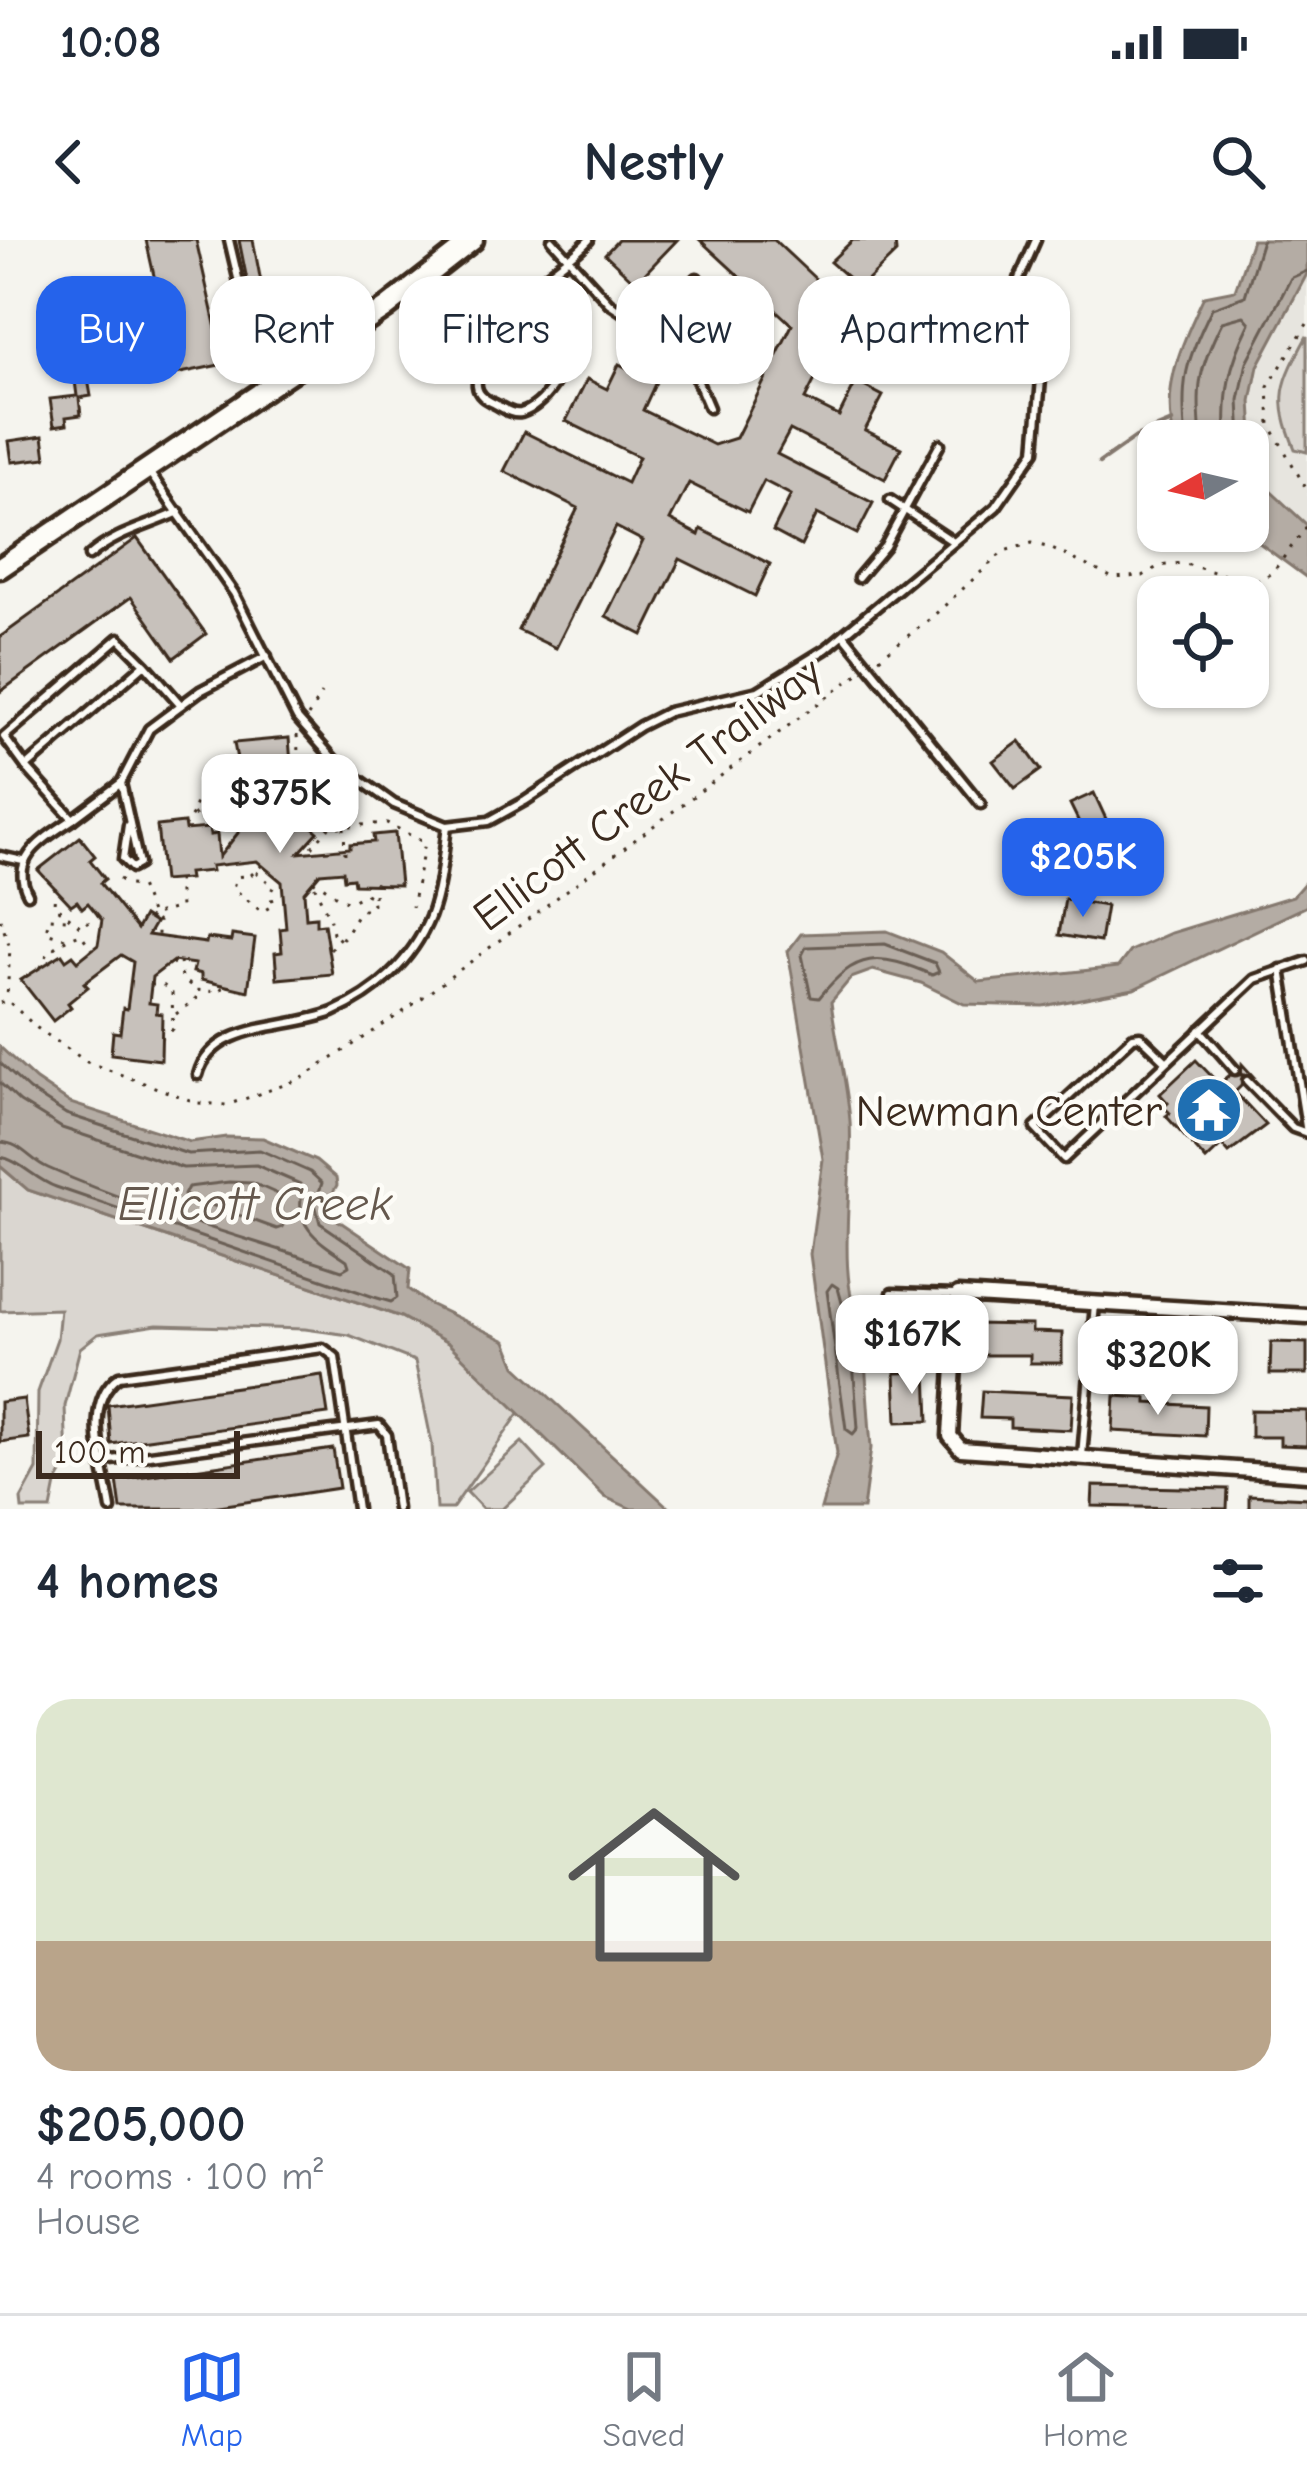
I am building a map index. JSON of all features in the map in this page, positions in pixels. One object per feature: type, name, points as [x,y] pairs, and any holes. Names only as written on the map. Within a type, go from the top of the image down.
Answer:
[{"type":"street","points":[[375,314],[473,240]]},
{"type":"street","points":[[0,568],[270,384]]},
{"type":"street","points":[[1307,1316],[958,1295],[950,1436],[961,1449],[1307,1474]]},
{"type":"lane","points":[[229,240],[238,276]]},
{"type":"lane","points":[[552,240],[616,307]]},
{"type":"lane","points":[[549,276],[589,240]]},
{"type":"lane","points":[[145,467],[234,593],[303,725],[360,783],[394,803],[447,826],[489,821],[668,712],[758,691],[843,634],[996,507],[1035,451],[1041,379],[1019,279],[1036,240]]},
{"type":"lane","points":[[514,313],[571,347],[554,383],[539,402],[522,413],[497,405],[476,389],[477,378],[514,313]]},
{"type":"lane","points":[[699,384],[709,408]]},
{"type":"lane","points":[[858,578],[885,546],[940,444]]},
{"type":"lane","points":[[890,500],[952,542]]},
{"type":"lane","points":[[89,556],[110,538],[179,512]]},
{"type":"lane","points":[[843,634],[981,804]]},
{"type":"lane","points":[[73,819],[4,736],[119,638],[181,705]]},
{"type":"lane","points":[[28,894],[23,861],[28,852],[122,783],[149,729],[267,656]]},
{"type":"lane","points":[[26,767],[145,664]]},
{"type":"lane","points":[[122,783],[128,825],[140,857],[132,868],[123,859],[128,825]]},
{"type":"lane","points":[[197,1075],[208,1053],[230,1038],[332,1012],[365,994],[402,963],[430,916],[447,826]]},
{"type":"lane","points":[[0,856],[23,861]]},
{"type":"lane","points":[[1167,1062],[1140,1036],[1133,1037],[1035,1128],[1064,1159],[1167,1062],[1200,1030],[1255,979],[1307,961]]},
{"type":"lane","points":[[1246,1082],[1293,1128],[1307,1133],[1280,969]]},
{"type":"lane","points":[[1200,1030],[1235,1070]]},
{"type":"lane","points":[[892,1293],[958,1295]]},
{"type":"lane","points":[[1082,1458],[1094,1304]]},
{"type":"lane","points":[[111,1509],[96,1405],[105,1385],[119,1376],[323,1348],[335,1357],[357,1509]]},
{"type":"lane","points":[[104,1461],[380,1425],[387,1435],[397,1509]]},
{"type":"path","points":[[1307,324],[1268,387],[1270,425],[1307,490]]},
{"type":"path","name":"Ellicott Creek Trailway","points":[[7,1000],[37,1028],[87,1062],[198,1103],[226,1105],[301,1079],[403,1012],[868,666],[930,619],[1004,551],[1032,543],[1113,578],[1143,576],[1160,566],[1182,563],[1241,583],[1272,573],[1307,526]]},
{"type":"path","points":[[321,694],[297,735],[305,802],[331,824],[382,824],[425,843],[412,907]]},
{"type":"path","points":[[184,826],[196,803],[213,792],[219,776],[241,770]]},
{"type":"path","points":[[228,775],[233,781],[228,802],[248,820]]},
{"type":"path","points":[[274,794],[301,791]]},
{"type":"path","points":[[193,814],[199,820],[224,820],[239,830]]},
{"type":"path","points":[[310,824],[320,814]]},
{"type":"path","points":[[312,848],[331,824]]},
{"type":"path","points":[[382,824],[383,834]]},
{"type":"path","points":[[344,826],[345,855]]},
{"type":"path","points":[[262,865],[256,872],[236,877],[233,888],[262,912],[273,905],[270,892],[278,878]]},
{"type":"path","points":[[256,872],[273,885]]},
{"type":"path","points":[[119,879],[140,886],[150,917],[160,926],[158,936]]},
{"type":"path","points":[[150,917],[180,907],[178,880]]},
{"type":"path","points":[[340,937],[333,933],[332,918],[313,881],[344,901],[364,893],[373,898]]},
{"type":"path","points":[[330,949],[347,935],[354,918],[370,908],[375,882]]},
{"type":"path","points":[[55,887],[54,905],[81,927]]},
{"type":"path","points":[[81,927],[98,915]]},
{"type":"path","points":[[66,938],[46,932],[49,918],[69,920]]},
{"type":"path","points":[[0,919],[10,947],[7,1000],[0,1003]]},
{"type":"path","points":[[88,922],[101,922]]},
{"type":"path","points":[[81,927],[92,950]]},
{"type":"path","points":[[41,968],[43,959],[66,938],[81,934]]},
{"type":"path","points":[[87,942],[98,943]]},
{"type":"path","points":[[172,962],[203,993]]},
{"type":"path","points":[[180,962],[182,976]]},
{"type":"path","points":[[154,976],[161,985]]},
{"type":"path","points":[[170,989],[182,976]]},
{"type":"path","points":[[152,985],[170,989]]},
{"type":"path","points":[[175,1016],[203,993],[217,992],[226,985]]},
{"type":"path","points":[[161,1038],[173,1029],[170,989]]},
{"type":"shaded area","points":[[1307,240],[1307,543],[1269,513],[1269,420],[1248,420],[1250,280]]},
{"type":"shaded area","points":[[1307,336],[1307,452],[1295,449],[1284,416],[1283,391]]},
{"type":"shaded area","points":[[0,1166],[28,1190],[401,1317],[448,1343],[520,1412],[452,1509],[436,1509],[432,1444],[415,1361],[349,1335],[305,1329],[157,1325],[98,1334],[80,1348],[65,1406],[67,1465],[56,1484],[51,1509],[22,1509],[21,1499],[37,1470],[38,1392],[57,1339],[60,1309],[0,1311]]},
{"type":"shaded area","points":[[522,1442],[546,1468],[502,1509],[483,1509],[467,1492]]},
{"type":"water","points":[[1252,240],[1307,240],[1307,274],[1258,366],[1252,420],[1171,420],[1176,366],[1204,296],[1235,290]]},
{"type":"water","points":[[1269,490],[1307,525],[1307,578],[1269,550]]},
{"type":"water","points":[[1307,880],[1307,906],[1134,989],[1043,1006],[964,1004],[921,983],[873,970],[851,978],[831,1002],[850,1121],[847,1258],[854,1310],[863,1332],[871,1448],[863,1509],[821,1509],[837,1453],[810,1254],[823,1159],[788,951],[801,934],[887,931],[941,952],[979,982],[1118,967],[1130,951],[1171,933],[1293,896]]},
{"type":"water","name":"Ellicott Creek","points":[[0,1047],[70,1103],[190,1142],[263,1138],[316,1161],[336,1178],[326,1205],[330,1215],[410,1269],[408,1289],[427,1303],[506,1341],[516,1366],[670,1509],[632,1509],[605,1497],[448,1343],[401,1317],[28,1190],[0,1166]]},
{"type":"building","points":[[146,240],[196,240],[210,302],[210,367],[186,372],[186,276],[154,276]]},
{"type":"building","points":[[239,240],[253,240],[260,276],[246,276]]},
{"type":"building","points":[[618,240],[677,240],[643,276],[629,276],[605,254]]},
{"type":"building","points":[[700,240],[774,240],[812,276],[798,276],[798,384],[813,384],[805,399],[839,416],[855,384],[883,396],[865,430],[901,448],[885,479],[790,430],[777,454],[873,503],[857,534],[817,514],[801,546],[773,531],[791,495],[764,481],[748,512],[689,483],[670,520],[699,535],[701,529],[770,564],[755,596],[680,559],[643,635],[606,616],[643,541],[616,527],[556,648],[518,630],[578,508],[504,471],[524,432],[627,483],[639,457],[566,421],[584,384],[592,382],[607,389],[616,370],[616,384],[655,384],[643,410],[714,445],[736,438],[763,384],[774,384],[774,361],[792,325],[774,308],[774,276],[739,276]]},
{"type":"building","points":[[853,240],[895,240],[896,253],[872,276],[846,276],[830,262]]},
{"type":"building","points":[[75,384],[89,384],[91,396],[79,398],[81,415],[66,417],[67,424],[54,426],[50,399],[77,396]]},
{"type":"building","points":[[43,436],[46,458],[12,462],[9,441]]},
{"type":"building","points":[[137,538],[206,634],[174,658],[131,597],[0,692],[0,637]]},
{"type":"building","points":[[289,738],[291,764],[284,765],[286,789],[280,789],[284,838],[301,817],[318,832],[299,853],[350,848],[350,844],[374,842],[373,835],[395,833],[400,885],[354,884],[353,878],[344,879],[343,871],[320,873],[304,892],[306,918],[316,917],[316,925],[324,924],[332,974],[277,979],[275,953],[282,952],[280,929],[286,928],[282,882],[257,861],[211,866],[212,871],[188,873],[189,879],[163,881],[157,826],[184,823],[185,830],[209,828],[210,835],[217,834],[219,857],[264,800],[250,801],[249,792],[243,793],[234,743]]},
{"type":"building","points":[[1020,741],[1041,770],[1015,789],[993,761]]},
{"type":"building","points":[[1094,793],[1112,832],[1089,843],[1070,804]]},
{"type":"building","points":[[80,837],[105,879],[100,883],[137,929],[144,916],[155,923],[148,935],[206,943],[207,938],[231,941],[232,935],[255,938],[248,991],[201,980],[201,974],[193,972],[195,964],[173,961],[152,977],[149,1003],[157,1004],[156,1013],[162,1014],[161,1060],[111,1054],[113,1032],[120,1033],[123,1008],[127,1009],[133,962],[121,955],[84,983],[88,987],[53,1021],[21,980],[62,954],[66,960],[73,955],[78,961],[98,945],[102,920],[88,903],[82,908],[77,901],[71,905],[38,870]]},
{"type":"building","points":[[1065,899],[1106,906],[1100,942],[1059,935]]},
{"type":"building","name":"Newman Center","points":[[1196,1060],[1219,1084],[1230,1075],[1241,1075],[1242,1064],[1253,1076],[1243,1075],[1235,1092],[1266,1125],[1229,1153],[1222,1145],[1206,1160],[1166,1116],[1168,1103],[1160,1094]]},
{"type":"building","points":[[884,1315],[946,1320],[944,1351],[882,1347]]},
{"type":"building","points":[[972,1324],[1032,1325],[1032,1332],[1062,1333],[1062,1363],[1030,1363],[1030,1355],[971,1355]]},
{"type":"building","points":[[1121,1334],[1212,1338],[1210,1373],[1120,1363]]},
{"type":"building","points":[[1271,1342],[1307,1343],[1307,1374],[1270,1374]]},
{"type":"building","points":[[927,1372],[929,1421],[897,1422],[895,1373]]},
{"type":"building","points":[[322,1375],[328,1414],[111,1444],[108,1405]]},
{"type":"building","points":[[982,1391],[1073,1395],[1071,1430],[1010,1427],[1010,1419],[980,1418]]},
{"type":"building","points":[[1115,1396],[1206,1406],[1205,1436],[1113,1431]]},
{"type":"building","points":[[24,1399],[29,1438],[0,1442],[0,1402]]},
{"type":"building","points":[[1251,1410],[1307,1411],[1307,1446],[1280,1445],[1280,1437],[1251,1437]]},
{"type":"building","points":[[333,1449],[339,1488],[199,1509],[121,1509],[117,1480]]},
{"type":"building","points":[[1093,1486],[1228,1489],[1227,1509],[1092,1506]]},
{"type":"building","points":[[1249,1495],[1307,1498],[1307,1509],[1249,1509]]},
{"type":"waterway","points":[[1099,463],[1137,437]]},
{"type":"place","name":"Newman Center","points":[[1209,1110]]}]
